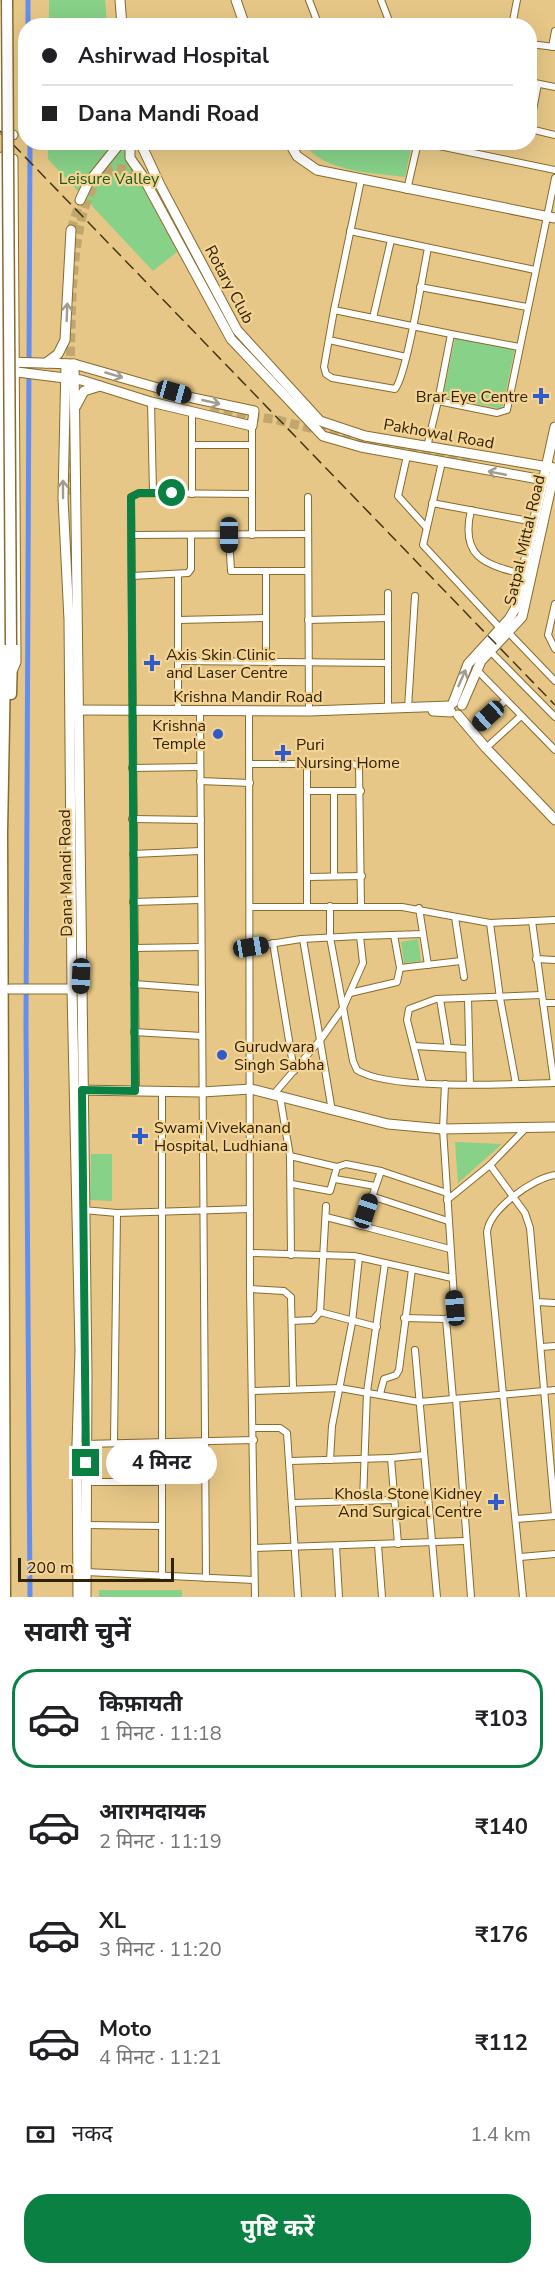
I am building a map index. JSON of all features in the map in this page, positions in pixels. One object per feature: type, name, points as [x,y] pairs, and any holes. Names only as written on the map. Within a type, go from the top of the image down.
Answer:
[{"type":"highway","points":[[7,0],[5,649],[9,669],[14,989],[10,1597]]},
{"type":"highway","points":[[5,1597],[2,1524],[1,1346],[3,1241],[1,851],[2,722],[9,669]]},
{"type":"street","points":[[1,0],[2,129],[13,135],[12,0]]},
{"type":"street","points":[[120,0],[121,18]]},
{"type":"street","points":[[236,0],[242,18]]},
{"type":"street","points":[[309,0],[316,18]]},
{"type":"street","points":[[381,0],[388,18]]},
{"type":"street","points":[[514,18],[517,0]]},
{"type":"street","points":[[537,45],[553,47],[555,31]]},
{"type":"street","points":[[537,90],[538,84],[555,87]]},
{"type":"street","points":[[537,130],[555,135]]},
{"type":"street","points":[[80,200],[88,183],[115,150]]},
{"type":"street","points":[[130,150],[129,158],[142,175],[231,339],[307,411]]},
{"type":"street","name":"Rotary Club","points":[[144,150],[243,340],[307,411],[320,421]]},
{"type":"street","points":[[294,150],[297,156],[317,170],[407,190],[551,217]]},
{"type":"street","points":[[407,190],[417,150]]},
{"type":"street","points":[[458,150],[555,170]]},
{"type":"street","points":[[5,649],[2,545],[2,156],[13,159],[16,662],[9,669]]},
{"type":"street","points":[[438,401],[497,413],[505,412],[535,270],[551,217],[555,178]]},
{"type":"street","points":[[361,180],[334,310],[324,367],[326,374],[332,378],[395,389],[400,381],[406,357],[428,248]]},
{"type":"street","points":[[152,185],[231,334],[236,339],[243,340]]},
{"type":"street","points":[[42,367],[58,354],[65,339],[70,230]]},
{"type":"street","points":[[350,231],[535,270]]},
{"type":"street","points":[[373,318],[391,240]]},
{"type":"street","points":[[420,287],[527,307]]},
{"type":"street","points":[[334,310],[519,347]]},
{"type":"street","points":[[427,447],[451,334]]},
{"type":"street","points":[[329,340],[406,357]]},
{"type":"street","points":[[2,365],[15,368],[42,367],[70,371],[254,411],[252,535]]},
{"type":"street","points":[[42,367],[52,376],[64,403]]},
{"type":"street","points":[[70,371],[64,403],[65,540],[74,710]]},
{"type":"street","points":[[52,376],[70,371],[151,402],[252,426]]},
{"type":"street","name":"Dana Mandi Road","points":[[70,371],[74,412],[76,989],[83,1210],[81,1444],[86,1482],[86,1597]]},
{"type":"street","points":[[74,412],[84,391],[98,383]]},
{"type":"street","points":[[151,402],[153,493]]},
{"type":"street","name":"Pakhowal Road","points":[[307,411],[323,436],[407,456],[550,482]]},
{"type":"street","points":[[192,412],[192,494]]},
{"type":"street","name":"Pakhowal Road","points":[[320,421],[365,436],[552,468]]},
{"type":"street","name":"Satpal Mittal Road","points":[[455,708],[476,669],[504,631],[518,623],[524,608],[550,482],[555,427]]},
{"type":"street","points":[[192,445],[252,445]]},
{"type":"street","points":[[407,456],[398,496],[426,527]]},
{"type":"street","points":[[442,462],[426,527],[425,549],[555,681]]},
{"type":"street","points":[[550,482],[534,522],[515,609],[504,631],[468,664],[455,708],[471,732],[555,820]]},
{"type":"street","points":[[135,1091],[131,497],[137,493],[251,494]]},
{"type":"street","points":[[308,498],[309,711]]},
{"type":"street","points":[[432,502],[534,522]]},
{"type":"street","points":[[471,510],[467,532],[478,558],[495,567],[522,574]]},
{"type":"street","points":[[65,540],[74,534],[72,521]]},
{"type":"street","points":[[132,535],[307,534]]},
{"type":"street","points":[[132,576],[178,574],[191,571],[190,535]]},
{"type":"street","points":[[229,535],[231,571],[307,571]]},
{"type":"street","points":[[266,571],[266,662]]},
{"type":"street","points":[[178,574],[178,711]]},
{"type":"street","points":[[388,593],[386,663],[388,708]]},
{"type":"street","points":[[408,708],[415,596]]},
{"type":"street","points":[[555,604],[548,635],[555,649]]},
{"type":"street","points":[[178,620],[265,618]]},
{"type":"street","points":[[308,620],[388,618]]},
{"type":"street","points":[[490,651],[555,717]]},
{"type":"street","points":[[178,661],[386,663]]},
{"type":"street","points":[[476,669],[555,750]]},
{"type":"street","points":[[471,732],[506,700]]},
{"type":"street","name":"Krishna Mandir Road","points":[[74,710],[309,711],[455,708]]},
{"type":"street","points":[[249,710],[250,1289],[255,1597]]},
{"type":"street","points":[[200,711],[206,1578]]},
{"type":"street","points":[[486,748],[521,716]]},
{"type":"street","points":[[250,764],[357,765],[360,768],[361,906]]},
{"type":"street","points":[[307,765],[308,907]]},
{"type":"street","points":[[132,768],[200,767]]},
{"type":"street","points":[[200,782],[250,783]]},
{"type":"street","points":[[308,791],[361,791]]},
{"type":"street","points":[[334,791],[334,876]]},
{"type":"street","points":[[132,819],[201,820]]},
{"type":"street","points":[[133,855],[200,851]]},
{"type":"street","points":[[308,876],[362,876]]},
{"type":"street","points":[[133,902],[200,900]]},
{"type":"street","points":[[330,906],[330,937],[353,1061],[357,1070],[379,1080],[445,1084],[555,1083],[552,1041],[541,995],[532,921]]},
{"type":"street","points":[[251,907],[418,908],[490,923],[555,920]]},
{"type":"street","points":[[418,908],[428,965]]},
{"type":"street","points":[[455,917],[464,977]]},
{"type":"street","points":[[490,923],[500,998],[516,1084]]},
{"type":"street","points":[[251,947],[303,939],[423,934]]},
{"type":"street","points":[[350,993],[397,982],[400,968],[394,935]]},
{"type":"street","points":[[291,1255],[290,1156],[276,1096],[343,1008],[363,963],[360,936]]},
{"type":"street","points":[[303,939],[332,1112]]},
{"type":"street","points":[[273,943],[294,1071]]},
{"type":"street","points":[[134,948],[201,947]]},
{"type":"street","points":[[536,960],[555,960]]},
{"type":"street","points":[[400,968],[461,961]]},
{"type":"street","points":[[134,984],[202,989]]},
{"type":"street","points":[[14,989],[76,989]]},
{"type":"street","points":[[423,1083],[407,1012],[411,1007],[440,999],[541,995]]},
{"type":"street","points":[[468,998],[470,1084]]},
{"type":"street","points":[[440,999],[448,1048]]},
{"type":"street","points":[[543,1003],[555,1004]]},
{"type":"street","points":[[134,1032],[202,1036]]},
{"type":"street","points":[[414,1046],[469,1049]]},
{"type":"street","points":[[405,1318],[446,1319],[455,1313],[443,1129],[445,1084]]},
{"type":"street","points":[[78,1597],[81,1444],[78,1090],[202,1092],[251,1089],[332,1112],[388,1124],[443,1129],[555,1127]]},
{"type":"street","points":[[161,1092],[162,1575]]},
{"type":"street","points":[[447,1197],[490,1165],[527,1127]]},
{"type":"street","points":[[290,1156],[337,1167],[346,1164],[381,1171],[447,1197]]},
{"type":"street","points":[[490,1165],[525,1213],[530,1228],[545,1391],[551,1426],[555,1516],[516,1520]]},
{"type":"street","points":[[291,1184],[328,1192],[335,1179],[337,1167]]},
{"type":"street","points":[[362,1226],[381,1171]]},
{"type":"street","points":[[523,1597],[487,1232],[493,1215],[514,1197],[537,1181],[555,1175]]},
{"type":"street","points":[[335,1179],[375,1186]]},
{"type":"street","points":[[371,1196],[448,1221]]},
{"type":"street","points":[[292,1321],[313,1320],[320,1312],[326,1206]]},
{"type":"street","points":[[83,1210],[117,1213],[250,1209]]},
{"type":"street","points":[[114,1443],[117,1213]]},
{"type":"street","points":[[326,1217],[450,1248]]},
{"type":"street","points":[[251,1253],[359,1257],[452,1278]]},
{"type":"street","points":[[330,1460],[352,1323],[359,1257]]},
{"type":"street","points":[[363,1501],[367,1392],[385,1263]]},
{"type":"street","points":[[380,1394],[384,1379],[396,1375],[399,1370],[412,1269]]},
{"type":"street","points":[[250,1289],[288,1292],[292,1302],[294,1389]]},
{"type":"street","points":[[537,1302],[555,1303]]},
{"type":"street","points":[[320,1312],[352,1323],[377,1326]]},
{"type":"street","points":[[446,1319],[471,1597]]},
{"type":"street","points":[[542,1347],[555,1346]]},
{"type":"street","points":[[416,1350],[437,1597]]},
{"type":"street","points":[[253,1391],[340,1389],[419,1402],[555,1390]]},
{"type":"street","points":[[254,1428],[286,1430],[298,1597]]},
{"type":"street","points":[[81,1444],[254,1440]]},
{"type":"street","points":[[290,1461],[424,1455]]},
{"type":"street","points":[[390,1458],[398,1544]]},
{"type":"street","points":[[86,1482],[161,1482]]},
{"type":"street","points":[[293,1503],[394,1500]]},
{"type":"street","points":[[86,1525],[161,1526]]},
{"type":"street","points":[[254,1548],[465,1541]]},
{"type":"street","points":[[378,1545],[382,1597]]},
{"type":"street","points":[[336,1546],[339,1597]]},
{"type":"street","points":[[520,1557],[555,1554]]},
{"type":"street","points":[[86,1572],[254,1580]]},
{"type":"green space","points":[[49,0],[105,0],[106,18],[49,18]]},
{"type":"green space","name":"Leisure Valley","points":[[48,150],[133,150],[177,252],[153,271],[48,159]]},
{"type":"green space","points":[[309,150],[411,150],[405,177],[350,169],[323,160]]},
{"type":"green space","points":[[455,338],[515,349],[502,409],[443,397]]},
{"type":"green space","points":[[418,939],[421,961],[404,963],[401,942]]},
{"type":"green space","points":[[455,1142],[502,1144],[458,1183]]},
{"type":"green space","points":[[91,1154],[112,1154],[112,1201],[90,1200]]},
{"type":"green space","points":[[99,1590],[182,1590],[182,1597],[99,1597]]},
{"type":"waterway","points":[[28,0],[28,18]]},
{"type":"waterway","points":[[30,150],[26,1024],[30,1597]]},
{"type":"tunnel","points":[[70,369],[72,289],[81,222],[90,194],[102,176],[120,169],[137,171],[142,174]]},
{"type":"tunnel","points":[[71,230],[80,201]]},
{"type":"tunnel","points":[[69,392],[71,495]]},
{"type":"tunnel","points":[[210,412],[273,419],[375,444],[473,461]]},
{"type":"railway","points":[[0,131],[18,150]]},
{"type":"railway","points":[[18,150],[555,705]]},
{"type":"place","name":"Brar Eye Centre","points":[[541,396]]},
{"type":"place","name":"Axis Skin Clinic and Laser Centre","points":[[152,663]]},
{"type":"place","name":"Krishna Temple","points":[[218,734]]},
{"type":"place","name":"Puri Nursing Home","points":[[283,753]]},
{"type":"place","name":"Gurudwara Singh Sabha","points":[[222,1055]]},
{"type":"place","name":"Swami Vivekanand Hospital, Ludhiana","points":[[140,1136]]},
{"type":"place","name":"Khosla Stone Kidney And Surgical Centre","points":[[496,1502]]},
{"type":"route","points":[[86,1463],[87,1376],[82,1090],[135,1091],[131,497],[139,493],[172,493]]}]
